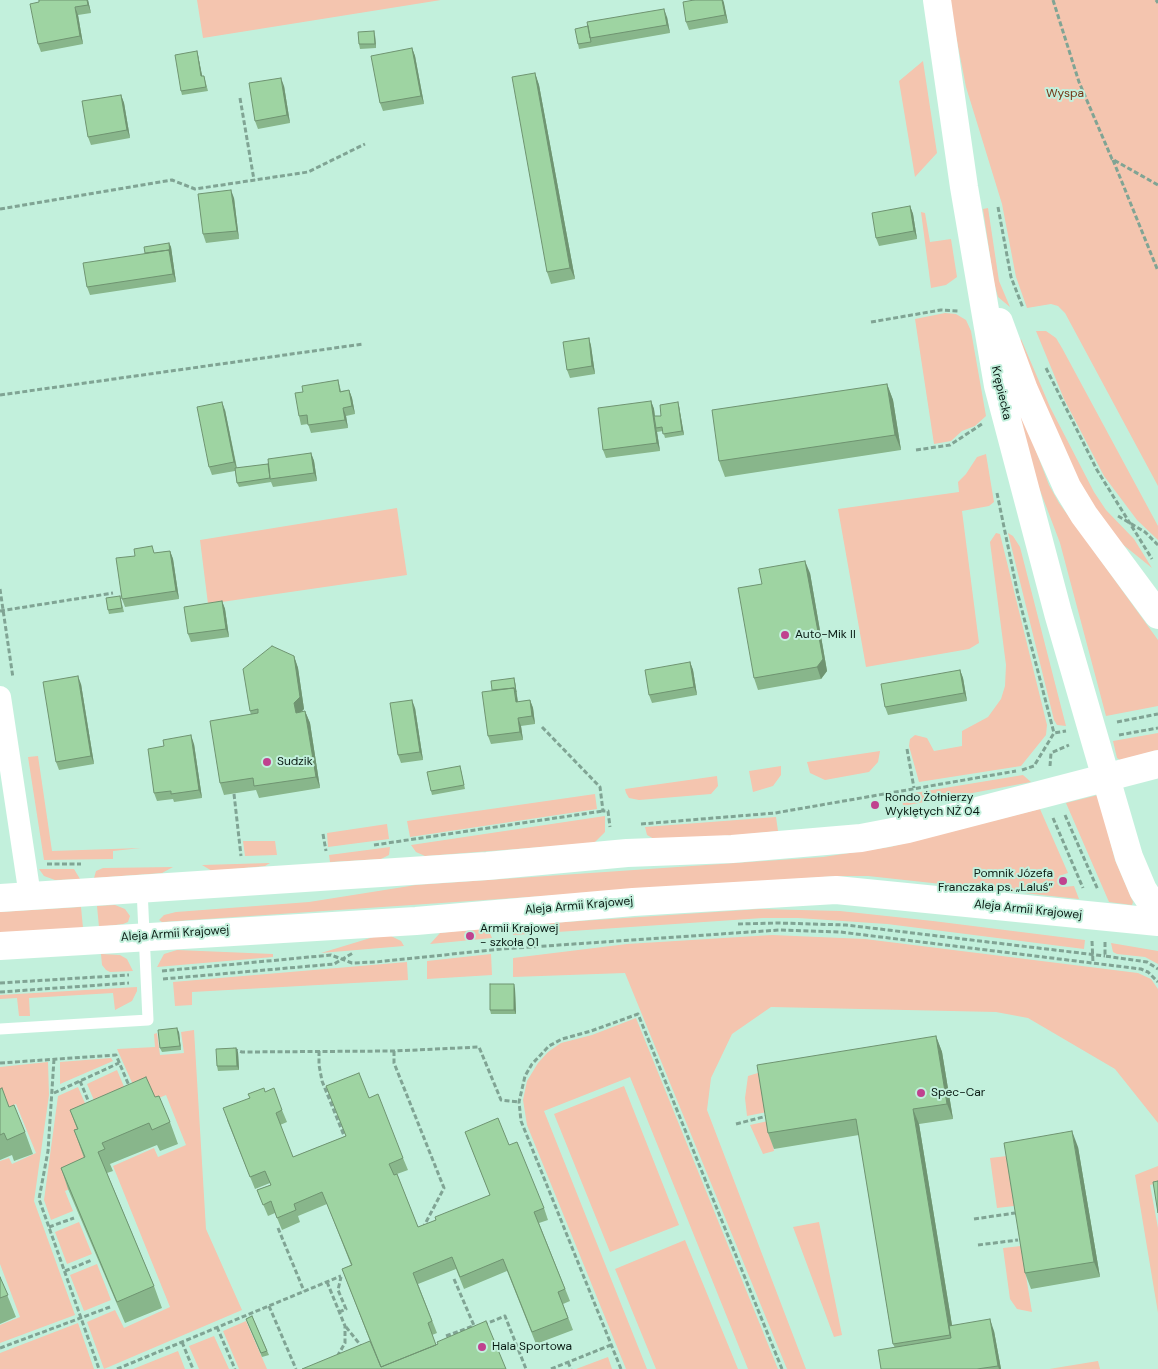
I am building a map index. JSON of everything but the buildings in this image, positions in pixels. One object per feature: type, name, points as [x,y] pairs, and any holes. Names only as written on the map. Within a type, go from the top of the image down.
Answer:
[{"type":"street","name":"Krępiecka","points":[[937,0],[983,222],[998,386],[1061,623],[1129,857],[1143,890],[1158,912]]},
{"type":"street","points":[[983,222],[1004,337],[1052,456],[1067,487],[1084,515],[1158,615]]},
{"type":"street","points":[[0,697],[30,896]]},
{"type":"street","points":[[0,898],[487,866],[627,853],[732,849],[861,838],[908,829],[1158,764]]},
{"type":"street","name":"Aleja Armii Krajowej","points":[[0,946],[416,920],[633,902],[836,890],[1090,917],[1158,922]]},
{"type":"lane","points":[[0,1029],[148,1020],[146,937],[142,889]]},
{"type":"path","points":[[1053,0],[1079,82],[1158,271]]},
{"type":"path","points":[[240,98],[254,180]]},
{"type":"path","points":[[0,209],[172,180],[195,189],[308,172],[365,144]]},
{"type":"path","points":[[1112,159],[1158,185]]},
{"type":"path","points":[[998,206],[1012,277],[1024,312]]},
{"type":"path","points":[[983,222],[993,207]]},
{"type":"path","points":[[871,322],[941,310],[963,313]]},
{"type":"path","points":[[0,395],[363,344]]},
{"type":"path","points":[[1043,360],[1097,470],[1155,564]]},
{"type":"path","points":[[916,450],[950,445],[986,420]]},
{"type":"path","points":[[1113,512],[1145,532],[1158,545]]},
{"type":"path","points":[[0,611],[113,593]]},
{"type":"path","points":[[542,727],[600,787],[603,811]]},
{"type":"path","points":[[631,825],[776,813],[1020,771],[1034,766],[1054,733]]},
{"type":"path","points":[[906,749],[914,788]]},
{"type":"path","points":[[1034,766],[1088,900],[1092,963]]},
{"type":"path","points":[[234,794],[242,860]]},
{"type":"path","points":[[372,845],[603,811],[608,811],[609,827],[616,826]]},
{"type":"path","points":[[326,852],[335,850]]},
{"type":"path","points":[[729,925],[778,923],[846,925],[1105,956]]},
{"type":"path","points":[[0,992],[331,955],[352,963],[376,962],[510,948],[778,930],[840,932],[1141,969],[1148,972],[1158,982]]},
{"type":"path","points":[[0,984],[334,964],[351,953],[360,953]]},
{"type":"path","points":[[621,1369],[522,1121],[518,1102],[525,1076],[532,1064],[549,1046],[562,1039],[591,1032],[638,1014],[782,1369]]},
{"type":"path","points":[[227,1050],[237,1049],[242,1052],[394,1051],[479,1048],[501,1100],[518,1102]]},
{"type":"path","points":[[319,1051],[322,1080],[345,1138]]},
{"type":"path","points":[[394,1051],[394,1063],[444,1188],[424,1227]]},
{"type":"path","points":[[0,1063],[116,1055],[132,1093]]},
{"type":"path","points":[[54,1059],[54,1093],[48,1151],[39,1199],[99,1369]]},
{"type":"path","points":[[54,1093],[120,1063]]},
{"type":"path","points":[[80,1081],[92,1108]]},
{"type":"path","points":[[736,1124],[767,1116]]},
{"type":"path","points":[[974,1219],[1015,1213]]},
{"type":"path","points":[[49,1228],[74,1218]]},
{"type":"path","points":[[278,1228],[304,1291]]},
{"type":"path","points":[[978,1245],[1018,1240]]},
{"type":"path","points":[[65,1271],[92,1260]]},
{"type":"path","points":[[117,1369],[341,1276],[338,1290],[346,1309],[339,1312]]},
{"type":"path","points":[[454,1279],[473,1326]]},
{"type":"path","points":[[327,1282],[345,1326],[368,1354]]},
{"type":"path","points":[[0,1348],[110,1306]]},
{"type":"path","points":[[269,1306],[296,1369]]},
{"type":"path","points":[[446,1336],[505,1316],[526,1369]]},
{"type":"path","points":[[334,1358],[346,1343],[345,1326]]},
{"type":"path","points":[[217,1327],[235,1369]]},
{"type":"path","points":[[456,1332],[458,1339]]},
{"type":"path","points":[[182,1342],[193,1369]]},
{"type":"path","points":[[552,1369],[611,1345]]},
{"type":"path","points":[[568,1362],[571,1369]]},
{"type":"green space","points":[[197,0],[441,0],[203,38]]},
{"type":"green space","name":"Wyspa","points":[[949,0],[1158,0],[1158,486],[1065,313],[1058,306],[1051,304],[1027,308],[1016,277],[1002,204],[966,87]]},
{"type":"green space","points":[[923,61],[937,153],[915,177],[899,81]]},
{"type":"green space","points":[[988,208],[999,281],[1010,307],[998,297],[994,282],[983,209]]},
{"type":"green space","points":[[921,212],[925,213],[930,242],[951,239],[957,277],[946,285],[931,288]]},
{"type":"green space","points":[[945,313],[956,314],[966,320],[971,331],[986,416],[975,426],[962,431],[951,441],[934,444],[915,319]]},
{"type":"green space","points":[[1036,331],[1046,331],[1056,338],[1062,348],[1158,526],[1158,540],[1137,520],[1104,476],[1064,399]]},
{"type":"green space","points":[[1021,339],[1050,407],[1094,492],[1106,510],[1134,539],[1152,568],[1116,539],[1081,486],[1018,345]]},
{"type":"green space","points":[[1010,383],[1049,485],[1059,503],[1158,640],[1158,706],[1106,716],[1060,543],[1024,448]]},
{"type":"green space","points":[[986,454],[994,502],[989,506],[962,511],[979,643],[969,649],[866,667],[838,509],[959,492],[958,482],[966,474],[977,457]]},
{"type":"green space","points":[[397,508],[407,575],[208,604],[200,540]]},
{"type":"green space","points":[[996,533],[1000,534],[1047,725],[1046,735],[1021,766],[919,782],[909,746],[910,739],[915,735],[927,738],[934,751],[962,746],[962,731],[988,717],[1001,699],[1005,686],[1006,665],[990,542]]},
{"type":"green space","points":[[1008,533],[1013,536],[1020,547],[1066,726],[1057,725],[1054,720]]},
{"type":"green space","points":[[1158,733],[1158,750],[1120,760],[1117,758],[1113,741]]},
{"type":"green space","points":[[880,751],[878,762],[869,772],[825,780],[810,773],[807,762]]},
{"type":"green space","points":[[38,756],[52,851],[141,848],[113,851],[113,859],[44,860],[28,757]]},
{"type":"green space","points":[[781,766],[781,775],[773,786],[753,792],[749,771]]},
{"type":"green space","points":[[1023,775],[1031,782],[903,806],[902,795]]},
{"type":"green space","points":[[717,776],[718,786],[711,794],[639,800],[629,798],[625,789]]},
{"type":"green space","points":[[595,794],[597,809],[410,837],[407,821]]},
{"type":"green space","points":[[1098,795],[1115,860],[1133,902],[1132,905],[1109,902],[1066,803]]},
{"type":"green space","points":[[1040,809],[1068,873],[1059,876],[1063,887],[1074,886],[1079,899],[868,876],[837,876],[162,922],[159,920],[164,915],[176,912],[309,902],[416,885],[823,857],[890,847]]},
{"type":"green space","points":[[605,816],[605,832],[594,843],[425,856],[416,852],[411,845]]},
{"type":"green space","points":[[776,817],[778,831],[738,835],[656,840],[647,835],[645,827]]},
{"type":"green space","points":[[387,824],[389,839],[328,847],[327,833]]},
{"type":"green space","points":[[243,841],[275,841],[277,855],[245,856]]},
{"type":"green space","points":[[390,847],[389,855],[381,859],[330,862],[329,855]]},
{"type":"green space","points":[[270,863],[265,866],[212,871],[202,865]]},
{"type":"green space","points":[[173,867],[162,873],[94,878],[96,871],[103,868]]},
{"type":"green space","points":[[39,869],[74,869],[80,879],[55,880],[44,876]]},
{"type":"green space","points":[[115,905],[125,909],[130,916],[128,922],[99,927],[97,906]]},
{"type":"green space","points":[[81,907],[83,928],[0,933],[0,912]]},
{"type":"green space","points":[[760,909],[840,911],[1085,940],[1084,949],[887,924],[798,918],[763,918],[513,935],[515,929],[521,925]]},
{"type":"green space","points":[[482,928],[489,931],[492,938],[430,944],[440,933]]},
{"type":"green space","points":[[772,935],[865,939],[1138,973],[1151,979],[1158,989],[1158,1123],[1115,1069],[1028,1018],[996,1012],[771,1007],[732,1034],[711,1078],[707,1110],[806,1369],[787,1369],[625,973],[513,977],[513,958],[627,944]]},
{"type":"green space","points":[[377,936],[391,936],[401,941],[404,946],[321,953]]},
{"type":"green space","points":[[1111,943],[1158,951],[1158,964],[1145,957],[1117,954],[1113,952]]},
{"type":"green space","points":[[177,950],[273,954],[273,957],[157,967],[164,954]]},
{"type":"green space","points":[[101,954],[120,955],[127,959],[133,971],[110,972],[106,970],[102,965]]},
{"type":"green space","points":[[491,954],[492,975],[427,979],[427,961]]},
{"type":"green space","points":[[407,962],[408,980],[192,992],[192,1005],[175,1006],[173,982]]},
{"type":"green space","points":[[137,987],[132,1001],[115,1010],[113,993],[29,998],[30,1016],[19,1016],[17,998],[0,999],[0,995]]},
{"type":"green space","points":[[636,1018],[778,1369],[748,1369],[630,1077],[544,1111],[647,1369],[626,1369],[527,1125],[523,1100],[527,1081],[538,1063],[548,1052],[561,1043],[592,1035]]},
{"type":"green space","points":[[194,1030],[206,1229],[242,1310],[104,1369],[87,1322],[115,1310],[124,1328],[170,1307],[113,1166],[154,1148],[158,1157],[186,1145],[166,1095],[142,1105],[117,1049],[155,1047],[154,1034],[157,1033],[160,1055],[184,1053],[181,1032]]},
{"type":"green space","points":[[111,1058],[113,1061],[60,1084],[60,1062]]},
{"type":"green space","points":[[48,1062],[49,1095],[34,1201],[75,1315],[0,1343],[0,1325],[20,1317],[0,1264],[0,1161],[9,1158],[12,1164],[36,1153],[16,1104],[0,1110],[0,1067]]},
{"type":"green space","points":[[117,1070],[133,1108],[103,1121],[87,1084]]},
{"type":"green space","points":[[761,1072],[767,1112],[747,1116],[745,1098],[748,1076]]},
{"type":"green space","points":[[624,1086],[679,1225],[610,1252],[554,1114]]},
{"type":"green space","points":[[78,1087],[94,1124],[99,1176],[65,1191],[73,1211],[51,1220],[44,1200],[58,1096]]},
{"type":"green space","points":[[768,1121],[774,1151],[763,1154],[750,1125]]},
{"type":"green space","points":[[1007,1156],[1014,1206],[997,1208],[990,1158]]},
{"type":"green space","points":[[1158,1166],[1158,1183],[1150,1185],[1158,1228],[1158,1313],[1135,1175]]},
{"type":"green space","points":[[79,1222],[92,1254],[67,1264],[55,1232]]},
{"type":"green space","points":[[819,1222],[842,1335],[834,1337],[793,1227]]},
{"type":"green space","points":[[685,1240],[738,1369],[656,1369],[615,1269]]},
{"type":"green space","points":[[1021,1246],[1032,1312],[1017,1309],[1010,1299],[1003,1248]]},
{"type":"green space","points":[[97,1264],[111,1300],[84,1311],[70,1275]]},
{"type":"green space","points":[[246,1321],[267,1369],[239,1369],[223,1331]]},
{"type":"green space","points":[[78,1323],[94,1369],[0,1369],[0,1353]]},
{"type":"green space","points":[[214,1336],[229,1369],[199,1369],[189,1346]]},
{"type":"green space","points":[[178,1351],[185,1369],[133,1369]]},
{"type":"green space","points":[[608,1357],[612,1369],[576,1369]]},
{"type":"green space","points":[[1098,1361],[1100,1369],[1049,1369]]},
{"type":"place","name":"Auto-Mik II","points":[[785,635]]},
{"type":"place","name":"Sudzik","points":[[267,762]]},
{"type":"place","name":"Rondo Żołnierzy Wyklętych NŻ 04","points":[[875,805]]},
{"type":"place","name":"Pomnik Józefa Franczaka ps. „Laluś”","points":[[1063,881]]},
{"type":"place","name":"Armii Krajowej - szkoła 01","points":[[470,936]]},
{"type":"place","name":"Spec-Car","points":[[921,1093]]},
{"type":"place","name":"Hala Sportowa","points":[[482,1347]]}]
